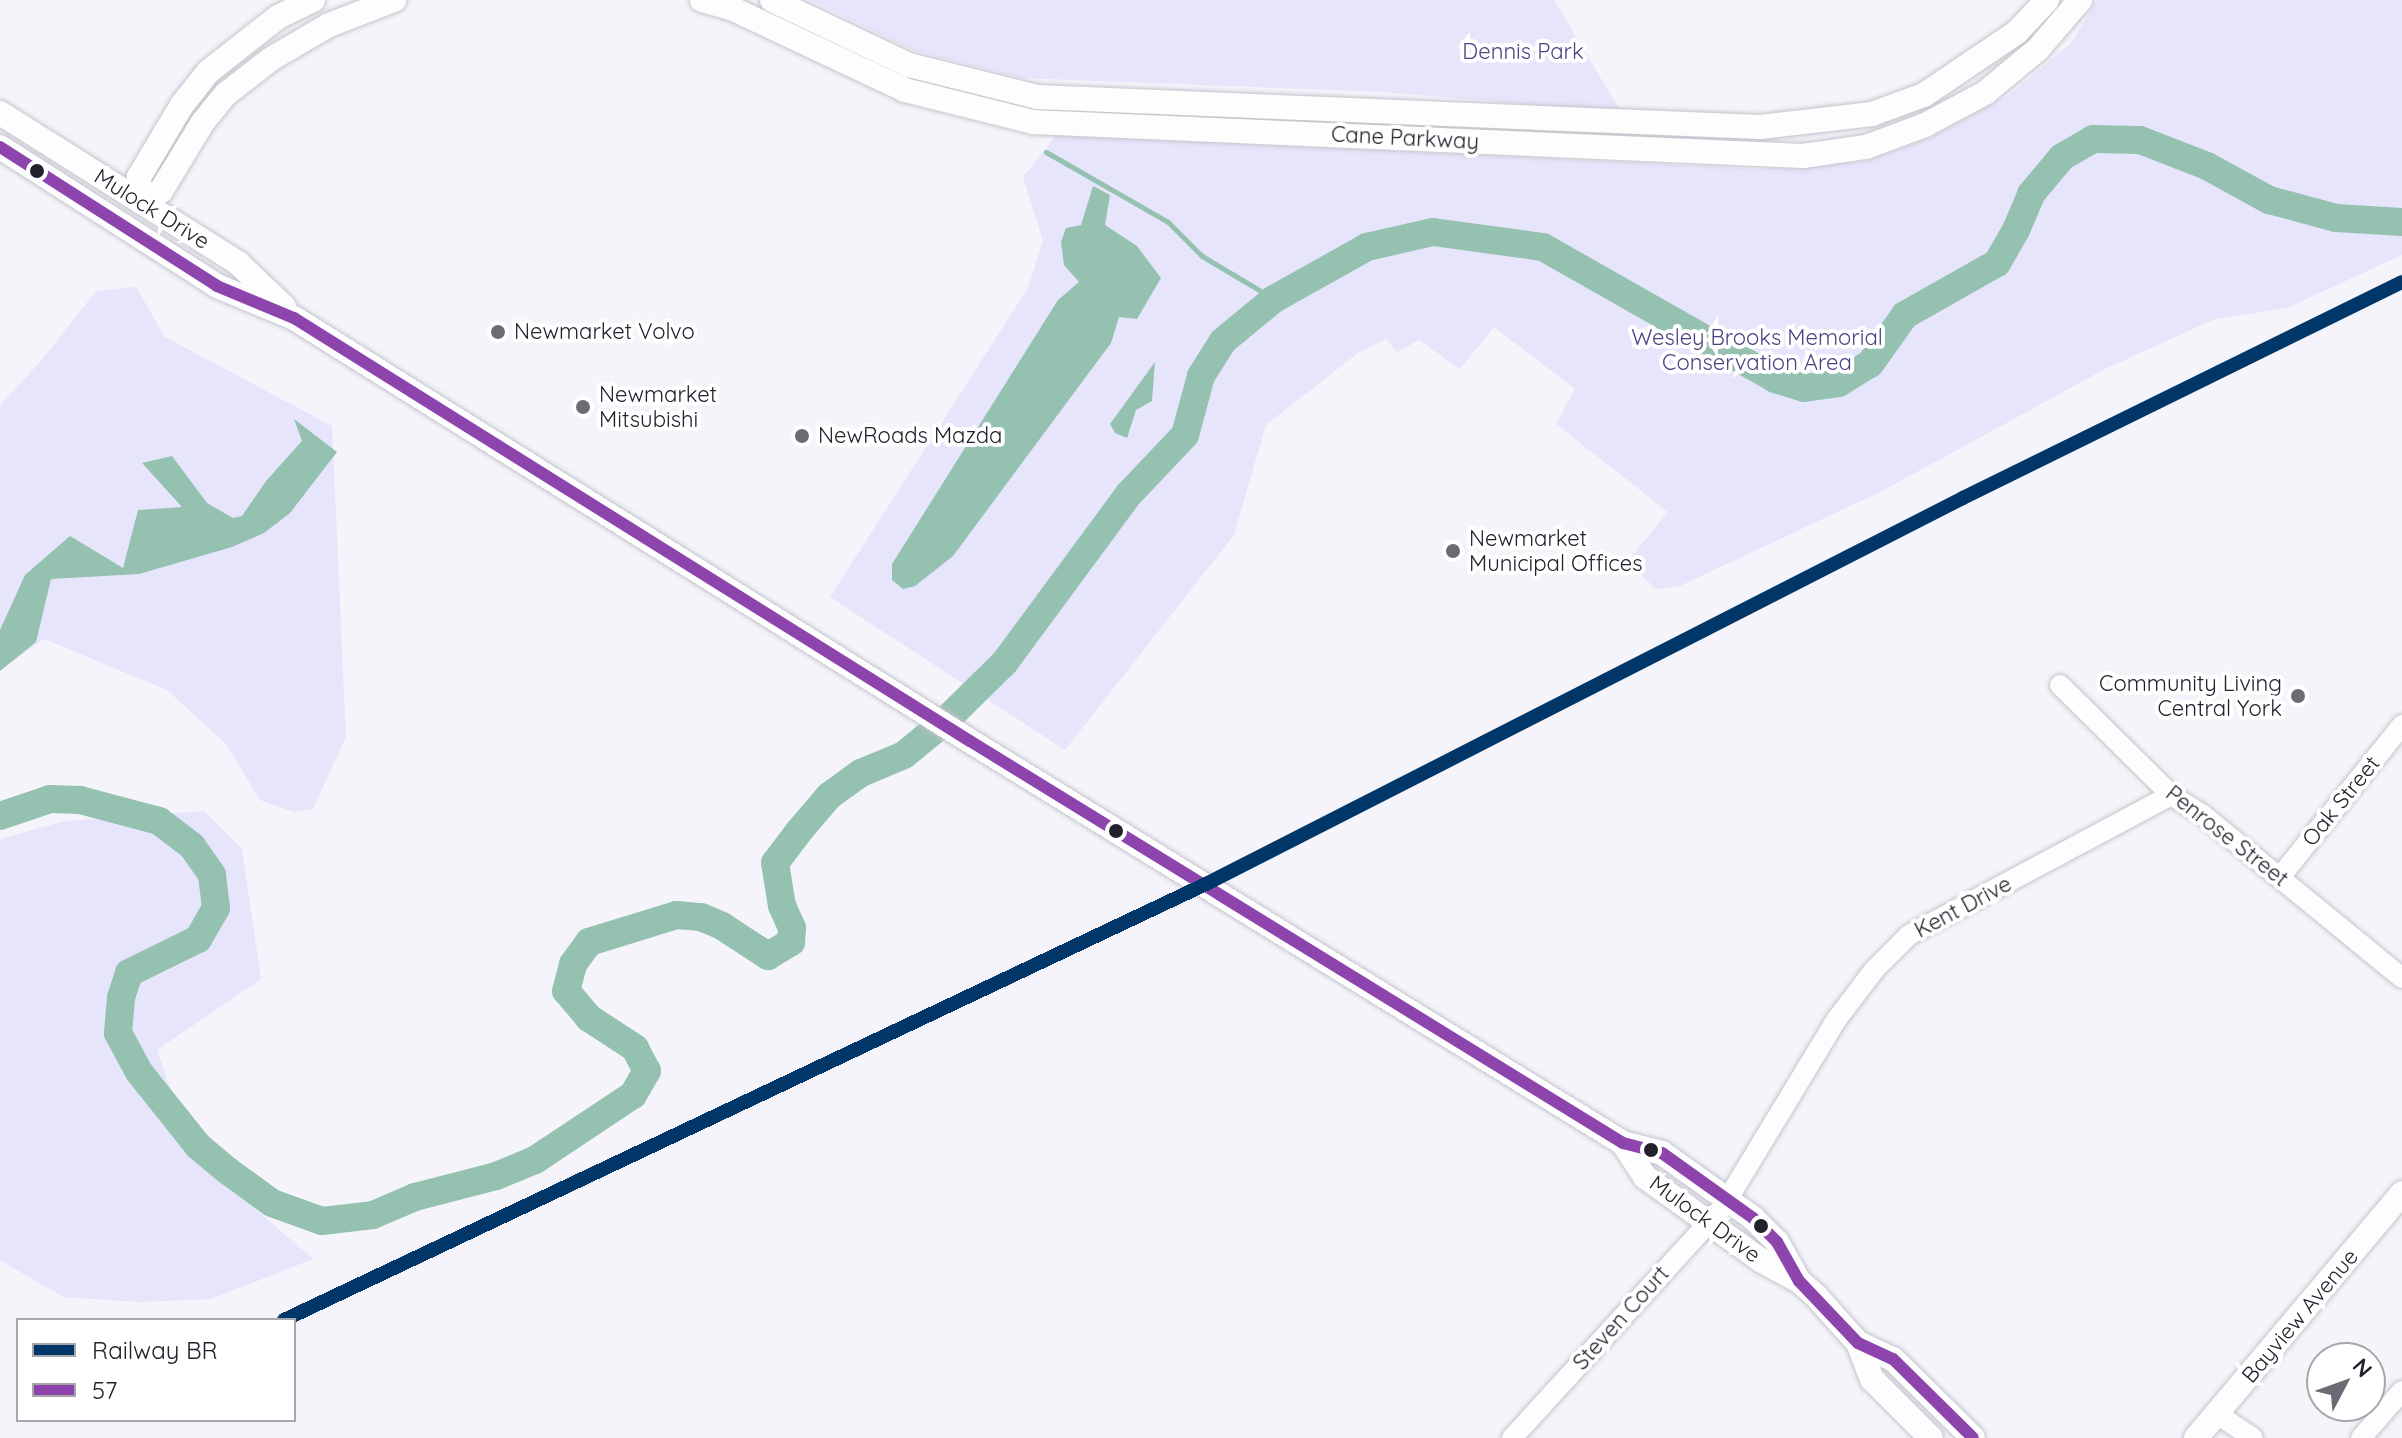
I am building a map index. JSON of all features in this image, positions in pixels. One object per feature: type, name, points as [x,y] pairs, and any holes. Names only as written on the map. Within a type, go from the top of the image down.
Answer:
[{"type":"main road","points":[[313,0],[278,17],[208,72],[182,105],[139,177],[141,202],[161,191],[203,122],[226,94],[271,59],[329,25],[394,0]]},
{"type":"main road","name":"Cane Parkway","points":[[702,0],[733,9],[905,90],[1033,122],[1803,156],[1866,147],[1925,125],[1985,93],[2038,49],[2080,0]]},
{"type":"main road","name":"Cane Parkway","points":[[772,0],[909,65],[1037,97],[1760,127],[1872,114],[1924,95],[2017,32],[2047,0]]},
{"type":"main road","name":"Mulock Drive","points":[[0,113],[238,263],[294,318]]},
{"type":"main road","name":"Mulock Drive","points":[[0,147],[217,286],[294,318],[913,706],[1623,1143],[1662,1153],[1727,1198],[1777,1242],[1799,1281],[1858,1343],[1893,1359],[1973,1438]]},
{"type":"main road","name":"Mulock Drive","points":[[1623,1143],[1645,1177],[1762,1261],[1799,1281]]},
{"type":"main road","name":"Bayview Avenue","points":[[2196,1438],[2402,1193]]},
{"type":"main road","name":"Mulock Drive","points":[[1858,1343],[1872,1379],[1931,1438]]},
{"type":"street","points":[[125,227],[141,202]]},
{"type":"street","name":"Penrose Street","points":[[2060,685],[2171,795],[2203,815],[2402,978]]},
{"type":"street","name":"Oak Street","points":[[2280,877],[2402,725]]},
{"type":"street","name":"Kent Drive","points":[[1727,1198],[1837,1019],[1874,970],[1909,935],[2171,795]]},
{"type":"street","name":"Steven Court","points":[[1512,1438],[1710,1221],[1727,1198]]},
{"type":"street","points":[[2361,1438],[2402,1391]]},
{"type":"street","points":[[2217,1414],[2253,1438]]},
{"type":"green space","name":"Dennis Park","points":[[810,0],[1554,0],[1621,112],[1382,92],[1021,78],[912,50]]},
{"type":"green space","name":"Wesley Brooks Memorial Conservation Area","points":[[2097,0],[2402,0],[2402,255],[2287,308],[2215,319],[2107,368],[1882,491],[1680,586],[1656,589],[1627,562],[1668,512],[1556,424],[1575,389],[1494,327],[1460,369],[1419,340],[1397,352],[1386,339],[1358,353],[1266,425],[1234,535],[1065,750],[830,597],[1028,288],[1043,241],[1023,177],[1057,134],[1759,169],[1864,162],[1929,138],[2009,95],[2072,42]]},
{"type":"green space","points":[[136,287],[165,337],[332,426],[346,737],[313,809],[294,812],[260,800],[226,744],[167,690],[44,639],[0,670],[0,405],[41,361],[96,291]]},
{"type":"green space","points":[[204,811],[242,849],[261,979],[157,1050],[194,1155],[313,1259],[211,1299],[139,1302],[63,1297],[0,1260],[0,839],[65,821]]},
{"type":"shaded area","points":[[1093,186],[1110,195],[1105,225],[1137,246],[1161,278],[1137,319],[1119,317],[1111,343],[953,556],[915,586],[903,589],[892,580],[892,564],[1058,300],[1079,282],[1064,265],[1061,242],[1066,228],[1081,225]]},
{"type":"shaded area","points":[[1155,362],[1152,401],[1136,410],[1127,438],[1115,433],[1110,424]]},
{"type":"shaded area","points":[[294,419],[337,452],[290,513],[264,533],[232,547],[139,574],[51,579],[36,642],[0,671],[0,630],[25,575],[70,536],[123,568],[138,510],[182,507],[142,463],[172,456],[207,503],[233,518],[242,516],[266,481],[302,441]]},
{"type":"waterway","points":[[0,816],[50,799],[80,800],[159,821],[192,846],[212,875],[216,908],[198,939],[129,973],[121,998],[118,1033],[139,1072],[198,1146],[272,1203],[322,1221],[373,1215],[415,1197],[496,1176],[535,1160],[633,1095],[647,1071],[635,1048],[589,1018],[566,991],[573,964],[589,942],[677,915],[701,917],[722,926],[768,956],[791,942],[792,928],[782,906],[775,863],[800,830],[829,796],[861,773],[904,755],[944,722],[1005,662],[1129,494],[1185,435],[1201,376],[1223,341],[1274,299],[1367,247],[1433,232],[1543,247],[1775,379],[1804,388],[1839,383],[1870,364],[1905,315],[1997,263],[2016,230],[2031,194],[2062,157],[2093,139],[2140,140],[2207,166],[2269,200],[2336,218],[2402,222]]},
{"type":"waterway","points":[[1046,152],[1168,222],[1202,256],[1274,299]]},
{"type":"rail line","name":"BR","points":[[288,1318],[1206,884],[1963,498],[2402,282]]},
{"type":"transit line","name":"57","points":[[0,147],[217,286],[294,318],[970,741],[1623,1143],[1662,1153],[1753,1218],[1777,1242],[1799,1281],[1858,1343],[1893,1359],[1973,1438]]},
{"type":"place","name":"Newmarket Volvo","points":[[498,332]]},
{"type":"place","name":"Newmarket Mitsubishi","points":[[583,407]]},
{"type":"place","name":"NewRoads Mazda","points":[[802,436]]},
{"type":"place","name":"Newmarket Municipal Offices","points":[[1453,551]]},
{"type":"place","name":"Community Living Central York","points":[[2298,696]]}]
